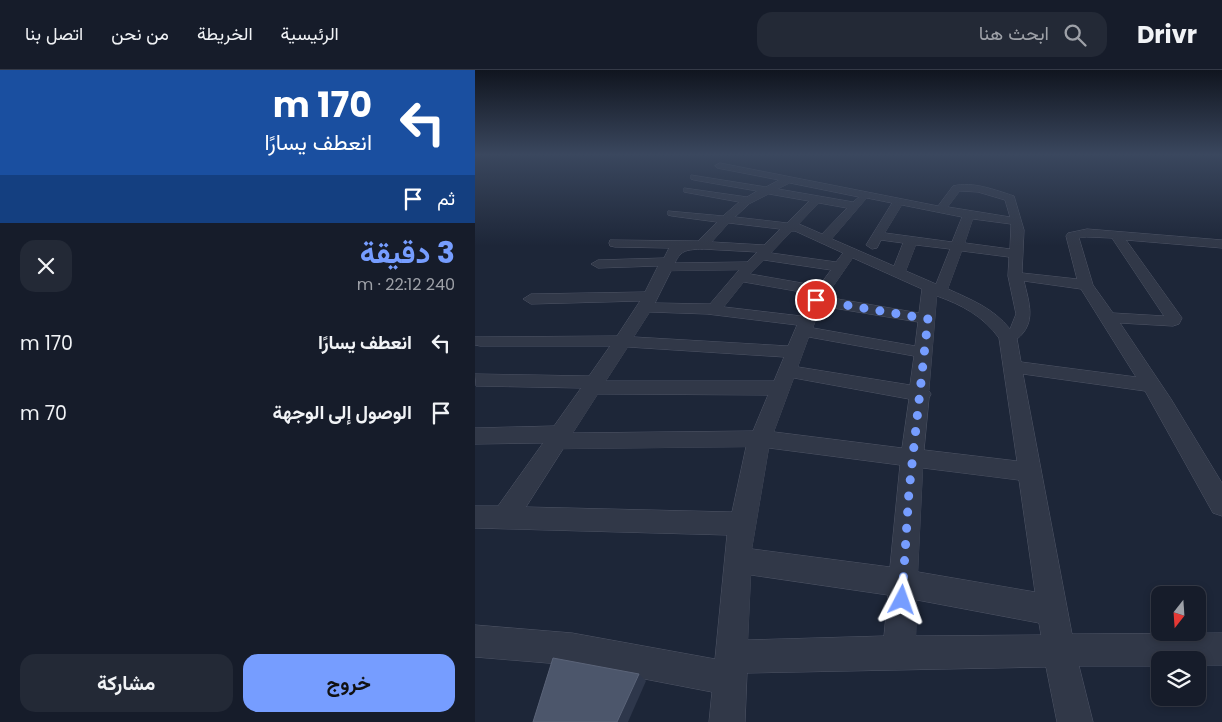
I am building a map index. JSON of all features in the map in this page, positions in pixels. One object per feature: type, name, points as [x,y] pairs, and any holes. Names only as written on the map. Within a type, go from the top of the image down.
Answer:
[{"type":"street","points":[[742,185],[855,206]]},
{"type":"street","points":[[702,245],[747,200],[777,185]]},
{"type":"street","points":[[822,185],[969,215],[1017,221]]},
{"type":"street","points":[[941,209],[955,189],[971,188],[1010,198],[1017,221],[1015,265],[1024,314],[1017,331],[1008,338]]},
{"type":"street","points":[[688,190],[747,200]]},
{"type":"street","points":[[825,239],[867,194]]},
{"type":"street","points":[[710,310],[718,304],[740,277],[817,199]]},
{"type":"street","points":[[727,722],[738,560],[750,479],[760,439],[801,336],[851,258],[879,236],[899,201]]},
{"type":"street","points":[[672,213],[789,226],[825,239],[851,258]]},
{"type":"street","points":[[899,652],[913,458],[928,319],[935,290],[958,246],[969,215]]},
{"type":"street","points":[[505,518],[595,384],[648,301],[674,251],[682,245],[685,239],[630,230]]},
{"type":"street","points":[[1222,244],[1087,233],[1072,236],[1086,285],[1151,385],[1222,505]]},
{"type":"street","points":[[1108,318],[1173,321],[1174,318],[1116,235]]},
{"type":"street","points":[[879,236],[958,246],[1015,265],[1086,285]]},
{"type":"street","points":[[898,273],[911,240]]},
{"type":"street","points":[[615,243],[702,245],[760,257]]},
{"type":"street","points":[[598,264],[667,264],[760,257],[851,258],[898,273],[979,310],[995,321],[1008,338],[1059,651],[1075,722]]},
{"type":"street","points":[[740,277],[801,336],[921,394]]},
{"type":"street","points":[[531,299],[648,301],[710,310],[801,336],[925,353]]},
{"type":"street","points":[[476,380],[595,384],[801,336],[928,319]]},
{"type":"street","points":[[480,341],[622,341],[801,336]]},
{"type":"street","points":[[1013,368],[1151,385]]},
{"type":"street","points":[[475,436],[760,439],[1029,472]]},
{"type":"street","points":[[475,517],[743,524]]},
{"type":"street","points":[[738,560],[903,583],[1052,610]]},
{"type":"street","points":[[475,640],[504,641],[732,668],[899,652],[1222,649]]},
{"type":"building","points":[[553,658],[639,674],[617,722],[533,722]]},
{"type":"route","points":[[816,300],[928,319],[909,491],[902,600]]}]
